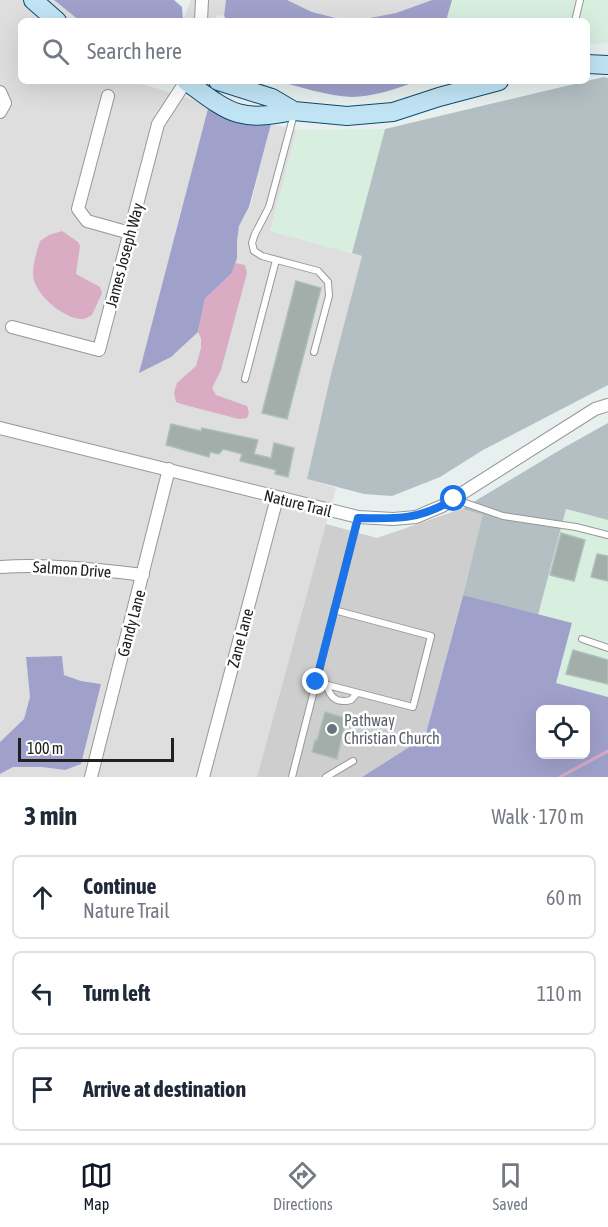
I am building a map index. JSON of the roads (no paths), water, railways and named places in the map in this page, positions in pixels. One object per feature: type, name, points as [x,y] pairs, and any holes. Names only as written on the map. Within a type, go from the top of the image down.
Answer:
[{"type":"street","points":[[33,0],[54,18]]},
{"type":"street","points":[[201,18],[202,0]]},
{"type":"street","points":[[590,64],[608,65]]},
{"type":"street","name":"James Joseph Way","points":[[12,327],[99,350],[158,124],[184,84]]},
{"type":"street","points":[[190,84],[222,106],[244,116],[265,116],[294,111],[347,116],[393,112],[488,84]]},
{"type":"street","points":[[228,84],[272,98],[294,111]]},
{"type":"street","points":[[0,92],[4,103],[0,112]]},
{"type":"street","points":[[108,96],[78,209],[87,221],[130,233]]},
{"type":"street","name":"Nature Trail","points":[[0,429],[358,518],[393,519],[416,517],[442,506],[595,409],[608,405]]},
{"type":"street","name":"Gandy Lane","points":[[91,777],[169,470]]},
{"type":"street","name":"Zane Lane","points":[[203,777],[277,498]]},
{"type":"street","name":"Salmon Drive","points":[[0,567],[37,565],[143,575]]},
{"type":"lane","points":[[576,18],[580,0]]},
{"type":"lane","points":[[294,111],[269,207],[252,243],[254,251],[262,256],[318,271],[328,282],[329,296],[314,352]]},
{"type":"lane","points":[[245,379],[276,260]]},
{"type":"lane","points":[[454,499],[503,516],[608,535]]},
{"type":"lane","points":[[292,777],[358,518]]},
{"type":"lane","points":[[316,682],[413,707],[431,636],[334,610]]},
{"type":"lane","points":[[582,639],[608,648]]},
{"type":"lane","points":[[326,684],[329,694],[338,701],[351,700],[357,693]]},
{"type":"lane","points":[[326,777],[354,761]]},
{"type":"waterway","points":[[560,777],[608,751]]},
{"type":"place","name":"Pathway Christian Church","points":[[332,729]]}]
